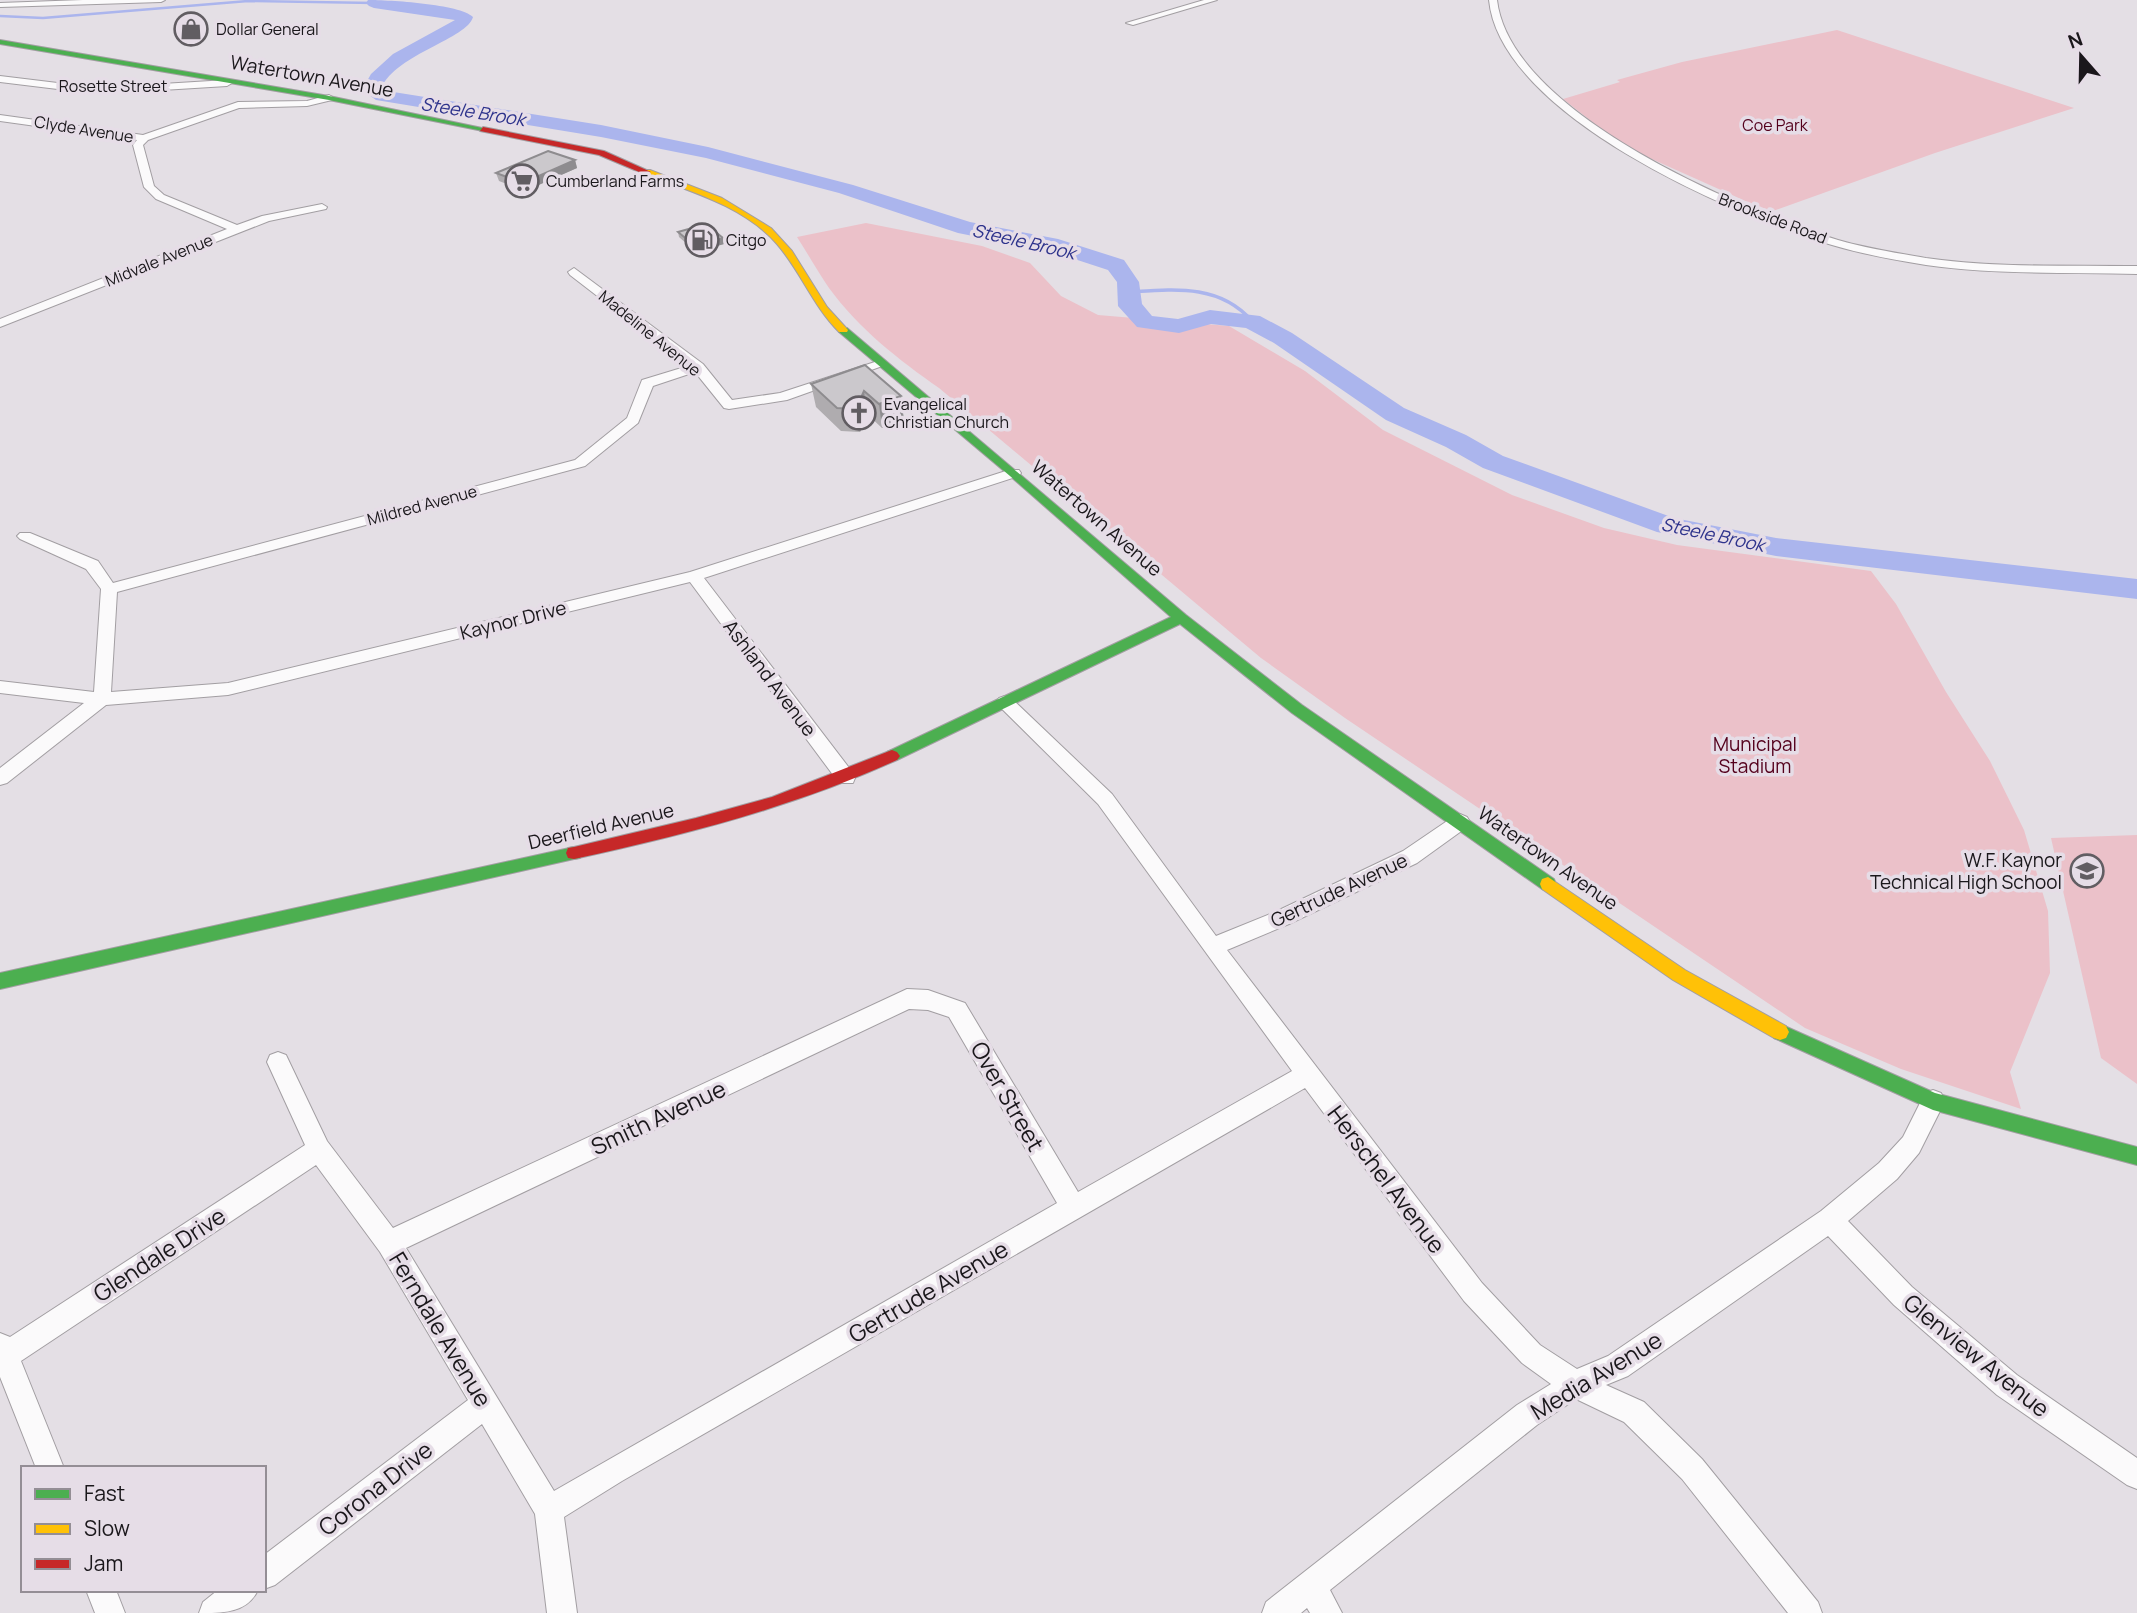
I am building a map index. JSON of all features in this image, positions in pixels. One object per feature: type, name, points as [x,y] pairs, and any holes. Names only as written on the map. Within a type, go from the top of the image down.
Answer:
[{"type":"main road","name":"Watertown Avenue","points":[[0,43],[329,98],[601,153],[758,221],[781,243],[821,309],[881,364],[1014,473],[1181,618],[1297,709],[1691,981],[1769,1027],[1933,1101],[2137,1156]]},
{"type":"main road","name":"Deerfield Avenue","points":[[0,981],[711,823],[846,778],[1181,618]]},
{"type":"street","points":[[0,5],[161,0]]},
{"type":"street","points":[[1129,23],[1213,0]]},
{"type":"street","name":"Brookside Road","points":[[1493,0],[1495,19],[1513,55],[1594,131],[1662,171],[1756,213],[1836,243],[1925,261],[1979,267],[2137,270]]},
{"type":"street","name":"Rosette Street","points":[[0,79],[74,88],[227,83]]},
{"type":"street","points":[[9,90],[27,82]]},
{"type":"street","points":[[144,138],[238,105],[254,102],[315,104],[329,98]]},
{"type":"street","name":"Clyde Avenue","points":[[0,118],[144,138]]},
{"type":"street","name":"Clyde Avenue","points":[[144,138],[138,145],[149,187],[160,197],[236,229]]},
{"type":"street","name":"Midvale Avenue","points":[[0,323],[266,218],[321,207]]},
{"type":"street","name":"Madeline Avenue","points":[[574,272],[698,368],[729,405],[782,397],[881,364]]},
{"type":"street","name":"Mildred Avenue","points":[[109,589],[580,463],[633,420],[648,383],[698,368]]},
{"type":"street","name":"Kaynor Drive","points":[[0,687],[102,699],[228,689],[694,576],[1014,473]]},
{"type":"street","points":[[0,778],[102,699],[109,589],[92,565],[25,536]]},
{"type":"street","name":"Ashland Avenue","points":[[694,576],[846,778]]},
{"type":"street","name":"Herschel Avenue","points":[[1005,702],[1105,799],[1212,947],[1473,1292],[1531,1354],[1575,1384],[1634,1412],[1692,1469],[1807,1613]]},
{"type":"street","name":"Gertrude Avenue","points":[[1212,947],[1282,918],[1410,857],[1460,822]]},
{"type":"street","name":"Smith Avenue","points":[[389,1243],[907,999],[928,1000]]},
{"type":"street","name":"Over Street","points":[[928,1000],[957,1010],[1074,1208]]},
{"type":"street","name":"Ferndale Avenue","points":[[278,1062],[319,1149],[389,1243],[550,1510],[562,1613]]},
{"type":"street","name":"Gertrude Avenue","points":[[550,1510],[612,1471],[1307,1074]]},
{"type":"street","name":"Media Avenue","points":[[1277,1613],[1527,1415],[1575,1384],[1618,1366],[1829,1220],[1896,1162],[1911,1145],[1933,1101]]},
{"type":"street","name":"Glendale Drive","points":[[1,1353],[319,1149]]},
{"type":"street","name":"Glenview Avenue","points":[[1829,1220],[1903,1296],[2007,1385],[2137,1475]]},
{"type":"street","points":[[1,1353],[49,1466]]},
{"type":"street","name":"Corona Drive","points":[[266,1572],[486,1403]]},
{"type":"street","points":[[1312,1587],[1327,1613]]},
{"type":"street","points":[[102,1592],[110,1613]]},
{"type":"street","points":[[214,1613],[240,1592]]},
{"type":"green space","name":"Coe Park","points":[[1837,30],[2074,108],[1935,153],[1770,212],[1645,156],[1605,132],[1563,99],[1620,82],[1617,80],[1682,62]]},
{"type":"green space","name":"Municipal Stadium","points":[[866,223],[982,246],[1030,263],[1061,296],[1098,315],[1229,326],[1305,371],[1383,430],[1512,495],[1604,528],[1677,545],[1871,571],[1896,604],[1946,692],[1990,761],[2024,830],[2048,911],[2050,973],[2010,1072],[2021,1109],[1901,1069],[1805,1028],[1345,718],[1261,658],[939,388],[895,355],[853,317],[829,288],[797,237]]},
{"type":"green space","points":[[2137,835],[2137,1084],[2101,1058],[2051,838]]},
{"type":"building","points":[[548,151],[575,160],[523,183],[496,173]]},
{"type":"building","points":[[706,224],[723,238],[695,246],[678,232]]},
{"type":"building","points":[[865,365],[901,396],[879,404],[864,391],[856,409],[837,408],[811,384]]},
{"type":"waterway","name":"Steele Brook","points":[[0,16],[43,18],[248,1],[374,3]]},
{"type":"waterway","name":"Steele Brook","points":[[374,3],[465,17],[465,20],[453,28],[412,49],[387,67],[377,77],[371,90],[382,96],[601,131],[708,153],[846,189],[966,228],[1058,246],[1116,265],[1128,282],[1130,306],[1145,322],[1179,326],[1210,317],[1252,321],[1283,338],[1395,414],[1456,441],[1493,462],[1667,526],[1776,547],[2137,589]]},
{"type":"waterway","name":"Steele Brook","points":[[1130,292],[1180,290],[1211,295],[1226,300],[1252,321]]},
{"type":"traffic: fast","points":[[0,42],[329,98],[483,129]]},
{"type":"traffic: fast","points":[[843,330],[1181,618],[1297,709],[1548,884]]},
{"type":"traffic: fast","points":[[892,756],[1181,618]]},
{"type":"traffic: fast","points":[[0,981],[574,853]]},
{"type":"traffic: fast","points":[[1780,1032],[1933,1101],[2137,1156]]},
{"type":"traffic: slow","points":[[647,172],[719,200],[768,230],[789,253],[816,298],[843,330]]},
{"type":"traffic: slow","points":[[1548,884],[1679,975],[1780,1032]]},
{"type":"traffic: jam","points":[[483,129],[601,153],[647,172]]},
{"type":"traffic: jam","points":[[574,853],[696,825],[776,802],[892,756]]},
{"type":"place","name":"Dollar General","points":[[191,29]]},
{"type":"place","name":"Cumberland Farms","points":[[522,181]]},
{"type":"place","name":"Citgo","points":[[702,240]]},
{"type":"place","name":"Evangelical Christian Church","points":[[859,413]]},
{"type":"place","name":"W.F. Kaynor Technical High School","points":[[2087,871]]}]
